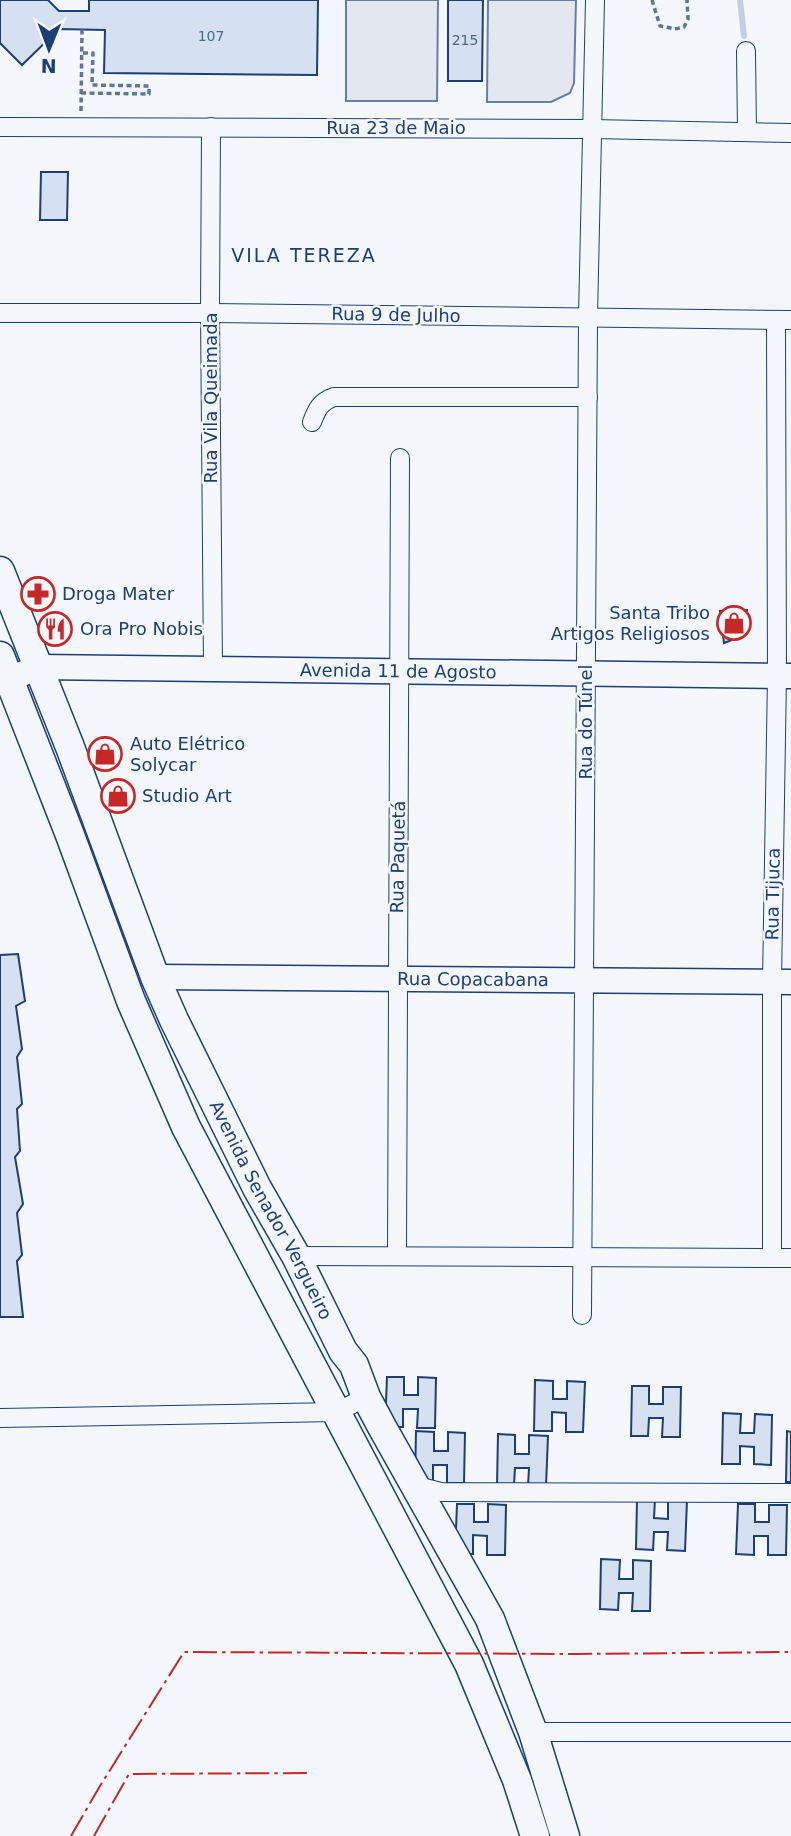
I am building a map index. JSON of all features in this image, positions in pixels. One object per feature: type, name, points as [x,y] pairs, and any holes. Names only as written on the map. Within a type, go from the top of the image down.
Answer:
[{"type":"main road","name":"Avenida Senador Vergueiro","points":[[0,571],[70,747],[155,976],[198,1072],[257,1188],[296,1256],[343,1351],[354,1365],[366,1397],[489,1619],[533,1732],[565,1836]]},
{"type":"main road","name":"Avenida Senador Vergueiro","points":[[5,668],[148,1042],[186,1127],[468,1664],[517,1780],[535,1836]]},
{"type":"street","name":"Rua do Túnel","points":[[582,1315],[588,317],[595,0]]},
{"type":"street","points":[[746,51],[747,132]]},
{"type":"street","name":"Rua 23 de Maio","points":[[0,127],[592,129],[791,133]]},
{"type":"street","name":"Rua Vila Queimada","points":[[211,127],[213,668]]},
{"type":"street","name":"Rua 9 de Julho","points":[[0,313],[783,320]]},
{"type":"street","name":"Rua Tijuca","points":[[772,1258],[781,982],[783,320]]},
{"type":"street","points":[[313,422],[323,401],[334,397],[588,397]]},
{"type":"street","name":"Rua Paquetá","points":[[397,1256],[400,458]]},
{"type":"street","name":"Avenida 11 de Agosto","points":[[5,668],[213,668],[784,676]]},
{"type":"street","name":"Rua Copacabana","points":[[155,976],[781,982]]},
{"type":"street","points":[[296,1256],[791,1258]]},
{"type":"street","points":[[0,1418],[337,1412],[366,1397]]},
{"type":"street","points":[[417,1486],[441,1492],[791,1493]]},
{"type":"street","points":[[533,1732],[791,1732]]},
{"type":"path","points":[[652,0],[660,26],[675,29],[684,27],[688,19],[687,0]]},
{"type":"path","points":[[81,127],[82,29]]},
{"type":"path","points":[[81,53],[93,53],[92,85],[149,86],[149,94],[81,93]]},
{"type":"shaded area","points":[[346,0],[438,0],[437,101],[346,101]]},
{"type":"shaded area","points":[[488,0],[576,0],[574,83],[570,93],[551,102],[487,102]]},
{"type":"building","points":[[0,0],[48,0],[59,11],[89,11],[89,0],[318,0],[317,75],[104,73],[105,30],[59,29],[22,65],[0,43]]},
{"type":"building","points":[[448,0],[483,0],[482,81],[448,81]]},
{"type":"building","points":[[41,172],[68,172],[67,220],[40,220]]},
{"type":"building","name":"Santa Tribo Artigos Religiosos","points":[[747,610],[745,635],[724,643],[720,611]]},
{"type":"building","points":[[18,954],[25,1001],[16,1006],[22,1049],[17,1057],[22,1104],[17,1109],[20,1151],[15,1157],[23,1204],[17,1213],[22,1255],[17,1261],[23,1317],[0,1317],[0,955]]},
{"type":"building","points":[[387,1377],[404,1377],[404,1395],[418,1395],[418,1377],[436,1378],[435,1428],[417,1428],[418,1409],[403,1409],[403,1427],[385,1427]]},
{"type":"building","points":[[535,1380],[553,1381],[553,1399],[567,1399],[567,1381],[585,1382],[583,1432],[566,1432],[566,1413],[552,1412],[552,1431],[534,1431]]},
{"type":"building","points":[[632,1386],[649,1386],[649,1404],[663,1404],[663,1387],[681,1387],[680,1437],[662,1437],[663,1418],[649,1418],[648,1436],[631,1436]]},
{"type":"building","points":[[723,1413],[741,1414],[740,1433],[754,1433],[755,1414],[772,1415],[771,1465],[754,1464],[754,1447],[740,1446],[740,1464],[722,1464]]},
{"type":"building","points":[[416,1431],[434,1432],[434,1451],[448,1451],[448,1432],[465,1433],[464,1483],[447,1483],[447,1465],[433,1465],[433,1482],[415,1481]]},
{"type":"building","points":[[787,1431],[791,1432],[791,1482],[786,1482]]},
{"type":"building","points":[[498,1434],[515,1435],[515,1454],[529,1454],[529,1435],[548,1436],[546,1486],[528,1486],[529,1468],[515,1468],[514,1485],[497,1485]]},
{"type":"building","points":[[637,1499],[655,1499],[654,1518],[668,1519],[668,1500],[687,1500],[685,1551],[667,1550],[668,1532],[654,1532],[653,1550],[636,1549]]},
{"type":"building","points":[[457,1504],[474,1504],[474,1522],[488,1522],[488,1504],[506,1505],[505,1555],[487,1555],[487,1536],[473,1535],[473,1554],[455,1554]]},
{"type":"building","points":[[738,1504],[755,1504],[755,1522],[769,1522],[769,1505],[787,1505],[786,1555],[768,1555],[768,1536],[754,1536],[754,1555],[736,1554]]},
{"type":"building","points":[[601,1559],[620,1560],[619,1579],[633,1579],[633,1560],[651,1561],[650,1611],[632,1611],[633,1593],[619,1593],[618,1610],[600,1609]]},
{"type":"waterway","points":[[740,0],[744,36]]},
{"type":"power","points":[[71,1836],[184,1652],[791,1652]]},
{"type":"power","points":[[94,1836],[129,1774],[307,1773]]},
{"type":"place","name":"Droga Mater","points":[[38,594]]},
{"type":"place","name":"Santa Tribo Artigos Religiosos","points":[[734,623]]},
{"type":"place","name":"Ora Pro Nobis","points":[[55,629]]},
{"type":"place","name":"Auto Elétrico Solycar","points":[[105,754]]},
{"type":"place","name":"Studio Art","points":[[118,796]]},
{"type":"district","name":"VILA TEREZA","points":[[304,255]]}]
